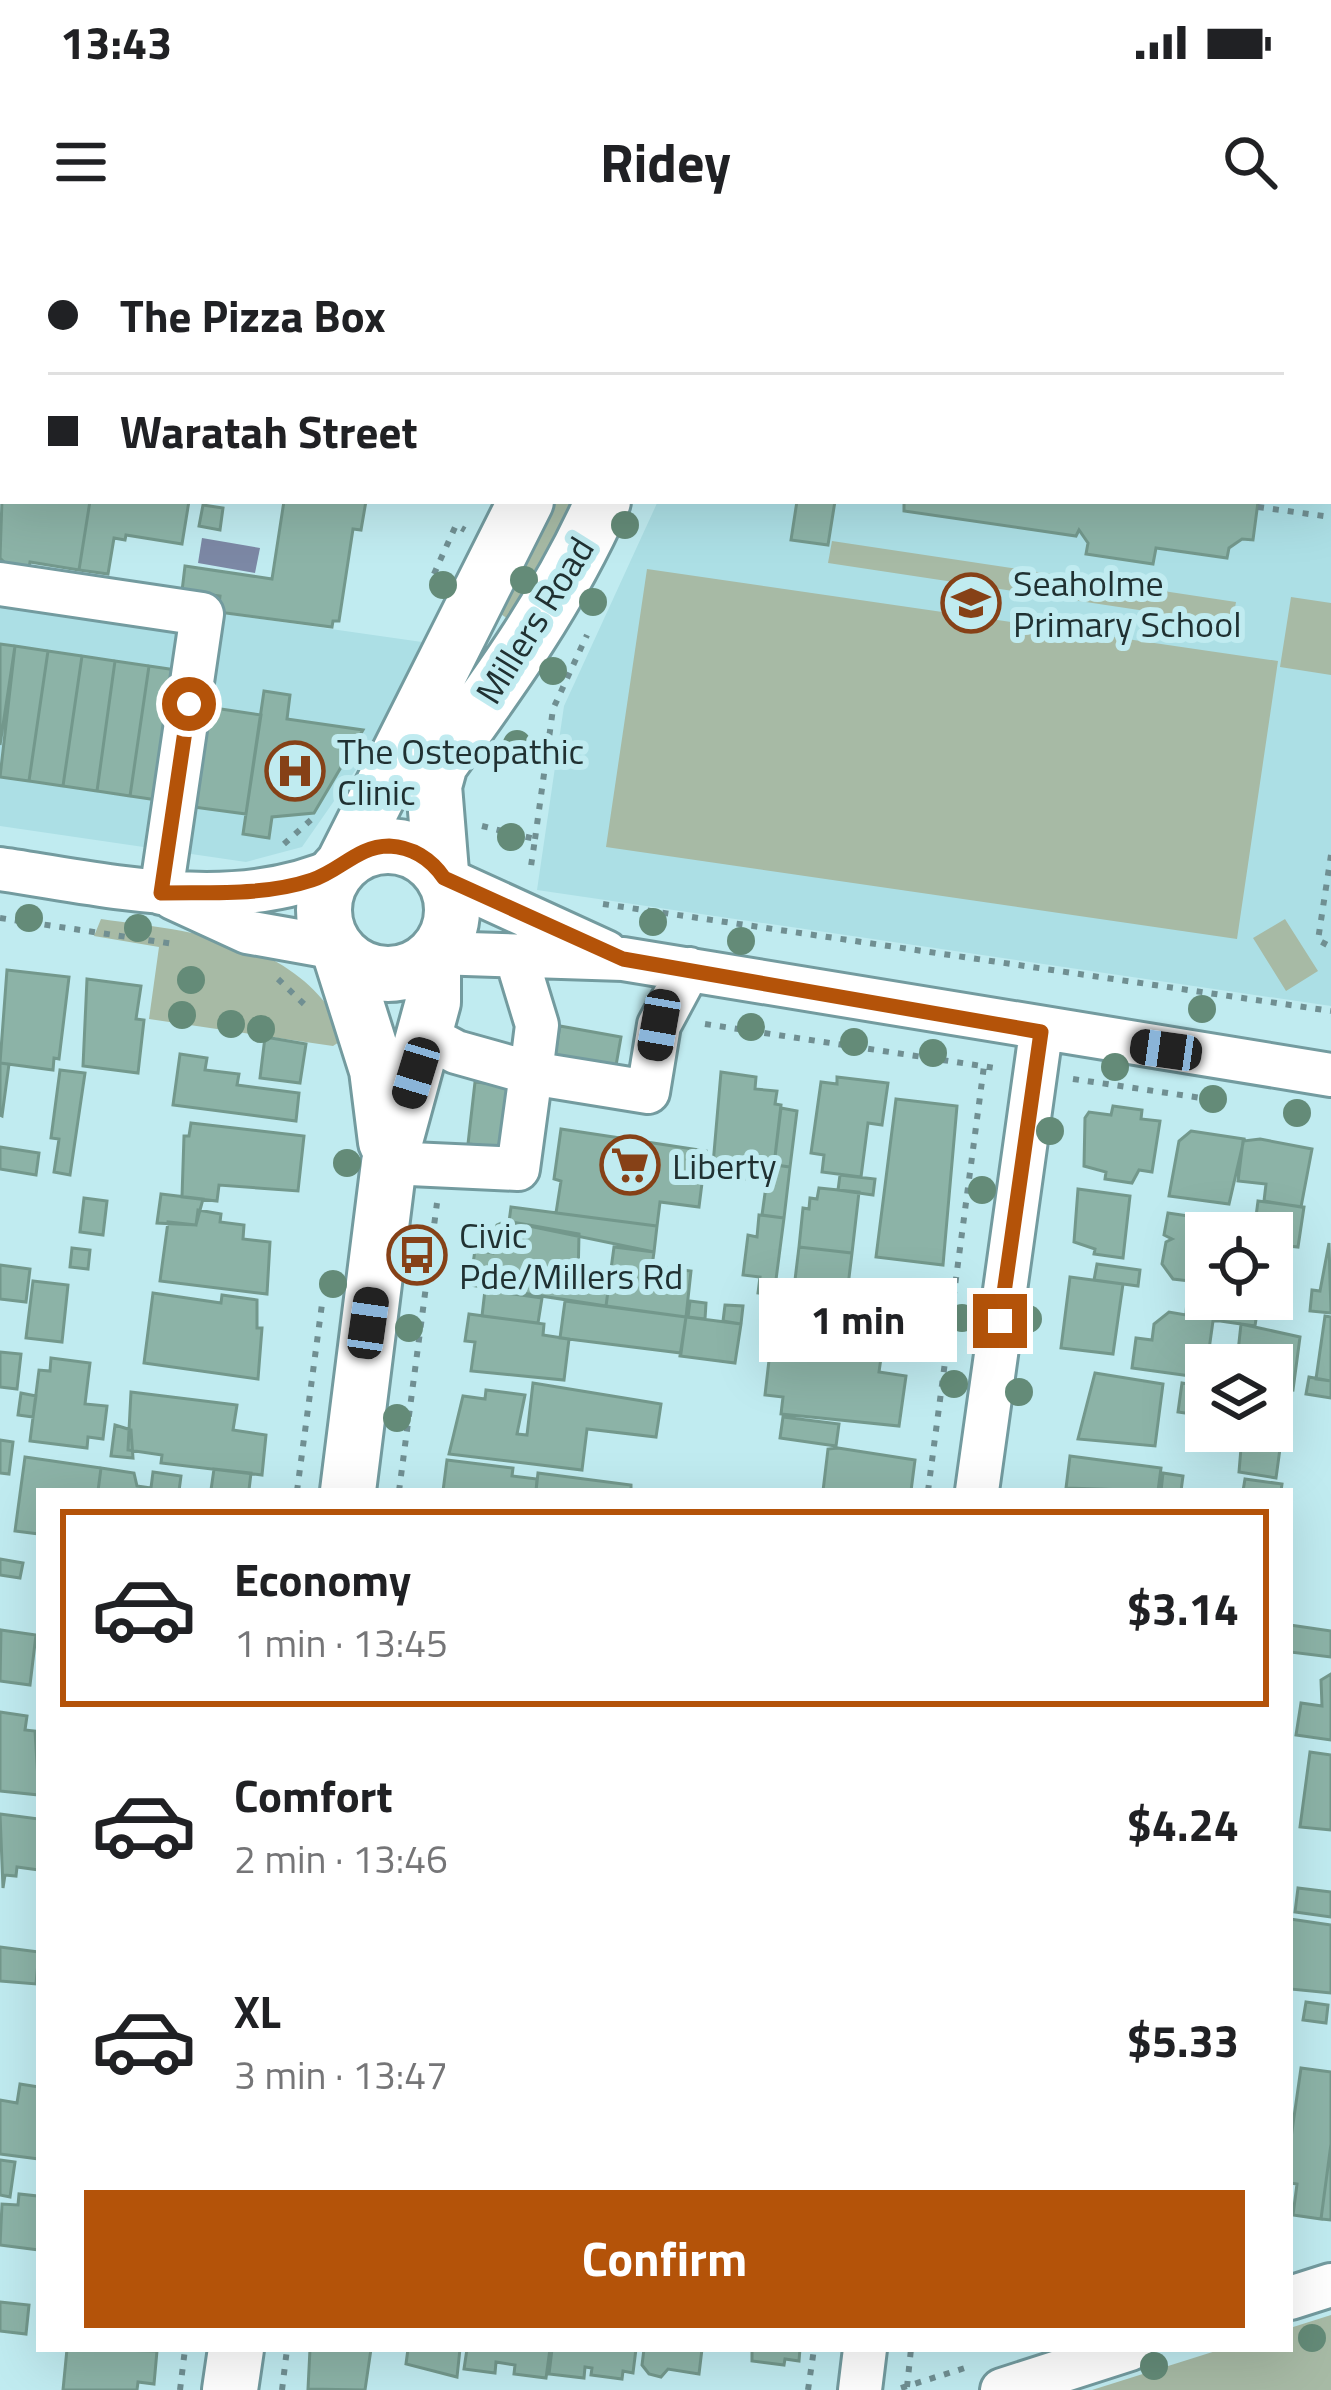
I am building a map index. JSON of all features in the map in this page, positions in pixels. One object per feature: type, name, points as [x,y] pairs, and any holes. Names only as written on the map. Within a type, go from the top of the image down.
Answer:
[{"type":"main road","name":"Millers Road","points":[[342,865],[524,504]]},
{"type":"main road","name":"Millers Road","points":[[442,875],[434,786],[440,764],[535,634],[571,573],[602,504]]},
{"type":"main road","points":[[348,1488],[389,1163],[433,1002],[434,955],[453,916],[442,875],[428,859],[395,846],[376,847],[342,865],[325,898],[328,933],[338,950],[376,1070],[389,1163]]},
{"type":"main road","points":[[338,950],[356,966],[396,974],[434,955]]},
{"type":"main road","points":[[230,2390],[236,2352]]},
{"type":"street","points":[[0,584],[202,614],[161,893]]},
{"type":"street","points":[[0,869],[161,893],[256,891],[314,880],[342,865]]},
{"type":"street","points":[[442,875],[623,959]]},
{"type":"street","points":[[161,893],[247,932],[338,950]]},
{"type":"street","points":[[434,955],[623,959],[1041,1032],[1331,1076]]},
{"type":"street","points":[[389,1163],[518,1169],[537,1025],[516,956]]},
{"type":"street","points":[[424,1035],[456,1052],[531,1073],[648,1092],[659,1025],[689,969]]},
{"type":"street","points":[[977,1488],[1041,1032]]},
{"type":"street","points":[[1293,2297],[1331,2284]]},
{"type":"street","points":[[860,2390],[865,2352]]},
{"type":"street","points":[[993,2376],[1115,2352]]},
{"type":"path","points":[[1258,507],[1331,517]]},
{"type":"path","points":[[535,839],[553,709],[590,628]]},
{"type":"path","points":[[1331,855],[1318,940],[1331,947]]},
{"type":"path","points":[[598,903],[1331,1011]]},
{"type":"path","points":[[0,918],[183,946]]},
{"type":"path","points":[[928,1488],[984,1066]]},
{"type":"path","points":[[399,1488],[438,1190]]},
{"type":"path","points":[[180,2390],[185,2352]]},
{"type":"path","points":[[282,2390],[287,2352]]},
{"type":"path","points":[[808,2390],[814,2352]]},
{"type":"path","points":[[907,2387],[911,2352]]},
{"type":"path","points":[[896,2390],[993,2376]]},
{"type":"shaded area","name":"Seaholme Primary School","points":[[657,504],[1331,504],[1331,1006],[537,890],[564,706]]},
{"type":"shaded area","points":[[202,538],[260,548],[255,573],[198,563]]},
{"type":"shaded area","points":[[0,558],[8,566],[220,596],[218,613],[422,642],[364,758],[302,847],[246,862],[0,826]]},
{"type":"green space","points":[[549,504],[571,504],[508,619],[498,612]]},
{"type":"green space","points":[[832,541],[1236,602],[1232,624],[828,563]]},
{"type":"green space","points":[[647,569],[1278,661],[1237,939],[606,847]]},
{"type":"green space","points":[[1291,597],[1331,603],[1331,675],[1280,667]]},
{"type":"green space","points":[[101,919],[208,936],[273,960],[326,1004],[347,1037],[333,1046],[149,1019],[159,947],[94,936]]},
{"type":"green space","points":[[1285,919],[1318,971],[1286,991],[1253,938]]},
{"type":"green space","points":[[1331,2315],[1331,2390],[1092,2390],[1212,2352],[1293,2352],[1293,2327]]},
{"type":"building","points":[[2,504],[90,504],[79,570],[30,562],[29,568],[8,566],[0,558]]},
{"type":"building","points":[[90,504],[189,504],[182,544],[126,535],[125,540],[114,538],[108,574],[79,570]]},
{"type":"building","points":[[284,504],[365,504],[361,530],[353,529],[339,621],[333,621],[332,627],[218,612],[220,596],[182,591],[185,566],[272,579]]},
{"type":"building","points":[[797,504],[835,504],[828,545],[791,540]]},
{"type":"building","points":[[904,504],[1258,504],[1253,540],[1242,539],[1229,548],[1227,558],[1156,548],[1153,564],[1086,554],[1088,543],[1079,530],[1076,536],[904,511]]},
{"type":"building","points":[[203,505],[223,508],[220,530],[199,526]]},
{"type":"building","points":[[0,644],[15,646],[0,745]]},
{"type":"building","points":[[15,646],[48,651],[29,781],[0,777]]},
{"type":"building","points":[[48,651],[82,656],[63,786],[29,781]]},
{"type":"building","points":[[82,656],[115,661],[97,791],[63,786]]},
{"type":"building","points":[[115,661],[149,666],[130,796],[97,791]]},
{"type":"building","points":[[149,666],[183,671],[164,801],[130,796]]},
{"type":"building","name":"The Osteopathic Clinic","points":[[264,691],[290,695],[287,719],[363,730],[314,813],[272,817],[269,838],[243,834]]},
{"type":"building","points":[[201,706],[261,715],[246,814],[186,806]]},
{"type":"building","points":[[7,970],[69,977],[59,1059],[54,1058],[53,1070],[0,1063]]},
{"type":"building","points":[[87,979],[141,986],[136,1019],[144,1020],[138,1073],[83,1066]]},
{"type":"building","points":[[560,1026],[621,1037],[614,1077],[553,1066]]},
{"type":"building","points":[[265,1037],[306,1044],[300,1083],[260,1078]]},
{"type":"building","points":[[180,1054],[207,1058],[205,1070],[239,1074],[237,1085],[299,1093],[296,1121],[173,1105]]},
{"type":"building","points":[[0,1063],[9,1064],[2,1116],[0,1115]]},
{"type":"building","points":[[60,1070],[85,1073],[70,1175],[54,1172],[59,1139],[51,1138]]},
{"type":"building","points":[[721,1072],[756,1077],[755,1089],[777,1091],[775,1104],[781,1105],[774,1165],[746,1161],[744,1179],[712,1176]]},
{"type":"building","points":[[837,1077],[888,1083],[882,1125],[868,1123],[861,1177],[822,1172],[824,1155],[811,1153],[821,1082],[837,1084]]},
{"type":"building","points":[[475,1082],[514,1086],[507,1148],[468,1144]]},
{"type":"building","points":[[896,1099],[957,1106],[943,1265],[876,1257]]},
{"type":"building","points":[[1113,1106],[1142,1110],[1141,1119],[1160,1121],[1152,1172],[1139,1170],[1132,1183],[1105,1179],[1106,1172],[1084,1166],[1085,1118],[1089,1112],[1111,1115]]},
{"type":"building","points":[[781,1108],[797,1111],[790,1167],[774,1165]]},
{"type":"building","points":[[191,1123],[304,1136],[298,1191],[219,1185],[217,1201],[182,1197],[184,1136],[189,1136]]},
{"type":"building","name":"Liberty","points":[[561,1129],[706,1151],[699,1207],[660,1202],[657,1226],[556,1213],[561,1181],[554,1179]]},
{"type":"building","points":[[1191,1131],[1244,1139],[1229,1204],[1169,1196],[1179,1141]]},
{"type":"building","points":[[1260,1139],[1312,1149],[1301,1207],[1264,1201],[1266,1184],[1238,1181],[1243,1141]]},
{"type":"building","points":[[0,1147],[39,1153],[36,1175],[0,1169]]},
{"type":"building","points":[[769,1164],[790,1167],[784,1218],[762,1215]]},
{"type":"building","points":[[840,1175],[875,1179],[873,1195],[838,1190]]},
{"type":"building","points":[[819,1188],[859,1192],[852,1253],[799,1247],[803,1208],[809,1209],[810,1198],[817,1199]]},
{"type":"building","points":[[1078,1189],[1130,1196],[1123,1258],[1094,1254],[1095,1249],[1074,1242]]},
{"type":"building","points":[[161,1194],[203,1199],[196,1225],[157,1223]]},
{"type":"building","points":[[84,1198],[107,1201],[103,1235],[80,1232]]},
{"type":"building","points":[[1258,1201],[1304,1207],[1298,1247],[1293,1246],[1293,1212],[1257,1212]]},
{"type":"building","points":[[511,1207],[657,1226],[654,1252],[509,1222]]},
{"type":"building","points":[[198,1210],[221,1214],[220,1222],[244,1225],[243,1239],[270,1242],[267,1294],[160,1281],[168,1222],[196,1225]]},
{"type":"building","points":[[1168,1213],[1185,1216],[1185,1280],[1173,1279],[1162,1264],[1166,1242],[1172,1239],[1164,1235]]},
{"type":"building","points":[[759,1215],[784,1218],[774,1295],[758,1293],[760,1277],[743,1275],[748,1235],[757,1237]]},
{"type":"building","points":[[506,1221],[579,1234],[578,1280],[609,1284],[606,1306],[470,1285],[475,1250],[493,1253],[497,1225]]},
{"type":"building","points":[[1329,1243],[1331,1313],[1310,1311],[1312,1290],[1320,1291]]},
{"type":"building","points":[[614,1247],[654,1252],[652,1266],[691,1271],[686,1317],[606,1306]]},
{"type":"building","points":[[799,1247],[852,1253],[843,1327],[790,1321]]},
{"type":"building","points":[[72,1248],[90,1250],[88,1269],[70,1267]]},
{"type":"building","points":[[1097,1264],[1140,1270],[1138,1286],[1094,1280]]},
{"type":"building","points":[[0,1265],[30,1269],[26,1302],[0,1299]]},
{"type":"building","points":[[1070,1277],[1123,1284],[1113,1354],[1061,1348]]},
{"type":"building","points":[[33,1281],[68,1285],[62,1342],[26,1338]]},
{"type":"building","points":[[485,1290],[542,1298],[538,1323],[482,1316]]},
{"type":"building","points":[[153,1293],[221,1303],[222,1295],[257,1300],[257,1328],[262,1328],[258,1379],[144,1363]]},
{"type":"building","points":[[777,1293],[793,1295],[789,1330],[773,1328]]},
{"type":"building","points":[[565,1301],[686,1317],[681,1353],[560,1338]]},
{"type":"building","points":[[690,1301],[706,1303],[705,1319],[688,1317]]},
{"type":"building","points":[[725,1305],[743,1306],[741,1324],[723,1321]]},
{"type":"building","points":[[1169,1312],[1185,1315],[1185,1320],[1220,1320],[1213,1321],[1210,1344],[1185,1344],[1185,1375],[1132,1368],[1136,1338],[1152,1340],[1154,1324]]},
{"type":"building","points":[[469,1314],[544,1324],[543,1335],[569,1339],[564,1380],[471,1371],[475,1342],[465,1341]]},
{"type":"building","points":[[1325,1316],[1331,1317],[1331,1381],[1316,1379]]},
{"type":"building","points":[[686,1317],[741,1324],[735,1363],[680,1356]]},
{"type":"building","points":[[1220,1320],[1256,1320],[1255,1326]]},
{"type":"building","points":[[1241,1324],[1300,1337],[1293,1390],[1293,1344],[1239,1344]]},
{"type":"building","points":[[777,1328],[846,1338],[844,1353],[775,1344]]},
{"type":"building","points":[[771,1343],[881,1358],[879,1372],[906,1376],[899,1426],[781,1414],[783,1397],[765,1395]]},
{"type":"building","points":[[0,1352],[21,1354],[17,1389],[0,1387]]},
{"type":"building","points":[[51,1358],[90,1363],[85,1404],[107,1406],[103,1439],[88,1437],[87,1448],[30,1441],[39,1370],[50,1371]]},
{"type":"building","points":[[1095,1373],[1163,1384],[1155,1446],[1078,1439]]},
{"type":"building","points":[[1309,1377],[1331,1381],[1331,1398],[1306,1394]]},
{"type":"building","points":[[533,1383],[661,1404],[656,1437],[587,1429],[582,1470],[449,1454],[463,1396],[485,1399],[486,1390],[525,1395],[517,1434],[527,1435]]},
{"type":"building","points":[[1182,1383],[1185,1384],[1185,1413],[1178,1412]]},
{"type":"building","points":[[131,1392],[237,1405],[233,1430],[266,1435],[262,1475],[161,1463],[162,1455],[128,1450]]},
{"type":"building","points":[[21,1393],[36,1396],[33,1417],[18,1415]]},
{"type":"building","points":[[783,1417],[839,1424],[836,1446],[780,1438]]},
{"type":"building","points":[[115,1425],[131,1430],[133,1458],[111,1456]]},
{"type":"building","points":[[0,1440],[13,1442],[9,1474],[0,1473]]},
{"type":"building","points":[[828,1449],[915,1460],[911,1488],[823,1488]]},
{"type":"building","points":[[1241,1452],[1280,1452],[1276,1478],[1239,1472]]},
{"type":"building","points":[[1070,1456],[1161,1468],[1158,1488],[1066,1488]]},
{"type":"building","points":[[25,1457],[101,1468],[98,1488],[36,1488],[36,1534],[15,1531]]},
{"type":"building","points":[[447,1460],[513,1468],[512,1476],[537,1479],[536,1488],[443,1488]]},
{"type":"building","points":[[101,1468],[134,1473],[137,1486],[151,1488],[98,1488]]},
{"type":"building","points":[[214,1469],[251,1473],[249,1488],[211,1488]]},
{"type":"building","points":[[153,1472],[181,1476],[179,1488],[151,1488]]},
{"type":"building","points":[[538,1473],[631,1485],[631,1488],[536,1488]]},
{"type":"building","points":[[1163,1473],[1183,1476],[1181,1488],[1161,1488]]},
{"type":"building","points":[[1245,1479],[1282,1484],[1281,1488],[1244,1488]]},
{"type":"building","points":[[0,1559],[23,1563],[20,1578],[0,1575]]},
{"type":"building","points":[[1293,1625],[1331,1631],[1331,1657],[1293,1652]]},
{"type":"building","points":[[1,1630],[36,1635],[30,1685],[0,1681]]},
{"type":"building","points":[[1331,1674],[1331,1740],[1296,1735],[1301,1703],[1322,1706],[1321,1680]]},
{"type":"building","points":[[0,1712],[27,1716],[25,1730],[35,1731],[36,1795],[0,1791]]},
{"type":"building","points":[[1310,1752],[1331,1755],[1331,1830],[1300,1827]]},
{"type":"building","points":[[0,1814],[36,1819],[36,1870],[17,1867],[16,1876],[5,1875],[3,1888]]},
{"type":"building","points":[[1298,1888],[1331,1892],[1331,1917],[1295,1912]]},
{"type":"building","points":[[1293,1919],[1331,1925],[1331,1993],[1293,1989]]},
{"type":"building","points":[[0,1947],[36,1952],[36,1984],[0,1981]]},
{"type":"building","points":[[1306,2002],[1328,2005],[1326,2023],[1303,2020]]},
{"type":"building","points":[[1301,2068],[1331,2072],[1331,2144],[1321,2219],[1293,2215],[1297,2184],[1293,2183],[1293,2124]]},
{"type":"building","points":[[20,2084],[36,2087],[36,2159],[0,2154],[0,2100],[17,2103]]},
{"type":"building","points":[[1331,2144],[1331,2220],[1321,2219]]},
{"type":"building","points":[[0,2160],[15,2162],[10,2197],[0,2195]]},
{"type":"building","points":[[19,2194],[36,2196],[36,2250],[0,2245],[2,2204],[18,2205]]},
{"type":"building","points":[[0,2302],[29,2305],[26,2334],[0,2331]]},
{"type":"building","points":[[67,2352],[157,2352],[154,2384],[138,2382],[137,2390],[63,2390]]},
{"type":"building","points":[[310,2352],[371,2352],[365,2390],[308,2389]]},
{"type":"building","points":[[408,2352],[460,2352],[457,2377],[406,2364]]},
{"type":"building","points":[[467,2352],[550,2352],[546,2378],[514,2374],[515,2365],[496,2362],[495,2373],[464,2369]]},
{"type":"building","points":[[552,2352],[636,2352],[633,2373],[623,2371],[622,2379],[591,2375],[592,2368],[585,2367],[584,2378],[549,2374]]},
{"type":"building","points":[[644,2352],[702,2352],[699,2374],[668,2369],[661,2377],[649,2374],[642,2365]]},
{"type":"building","points":[[752,2352],[800,2352],[799,2361],[785,2359],[784,2365],[752,2361]]},
{"type":"place","name":"Seaholme Primary School","points":[[971,603]]},
{"type":"place","name":"The Osteopathic Clinic","points":[[295,771]]},
{"type":"place","name":"Liberty","points":[[630,1165]]},
{"type":"place","name":"Civic Pde/Millers Rd","points":[[417,1255]]},
{"type":"route","points":[[189,704],[161,893],[277,888],[314,880],[359,852],[395,846],[428,859],[444,878],[623,959],[790,984],[1041,1032],[1000,1321]]}]
